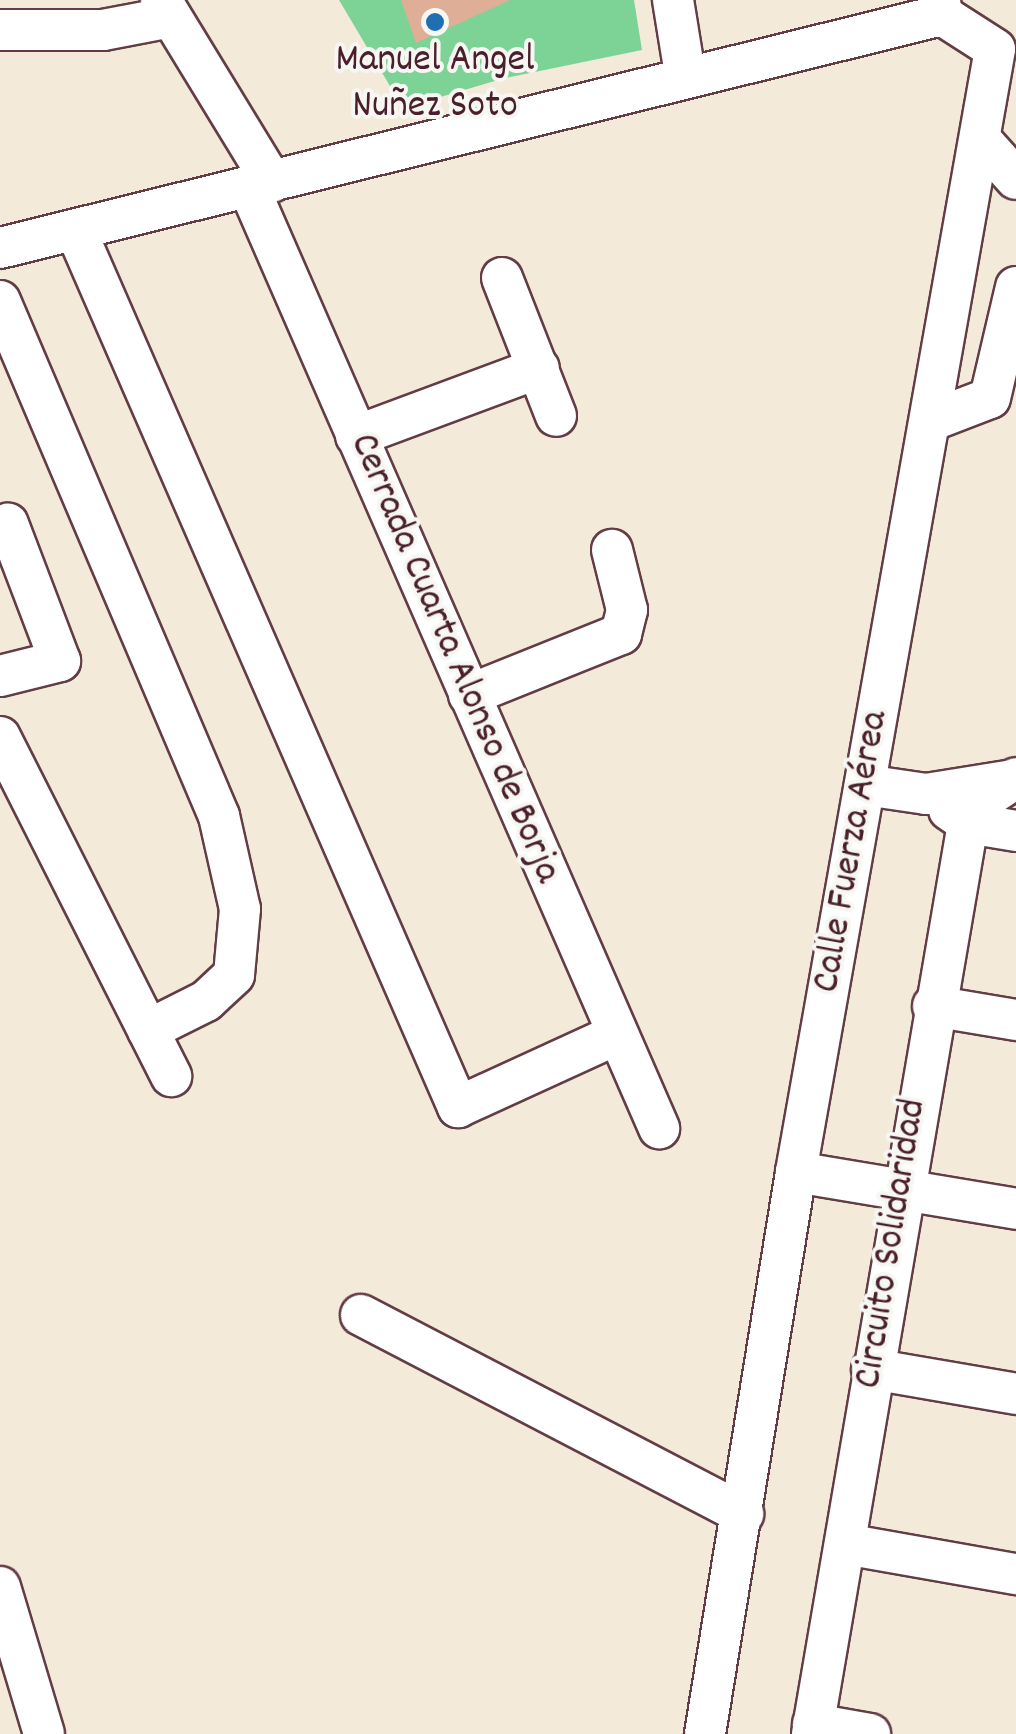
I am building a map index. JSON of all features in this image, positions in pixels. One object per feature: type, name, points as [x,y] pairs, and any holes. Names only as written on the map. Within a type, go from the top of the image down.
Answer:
[{"type":"street","points":[[673,0],[685,74]]},
{"type":"street","points":[[0,248],[261,185],[941,7]]},
{"type":"street","name":"Calle Fuerza Aérea","points":[[704,1734],[744,1514],[796,1172],[980,140],[1006,53],[941,7]]},
{"type":"street","points":[[0,30],[103,30],[166,8]]},
{"type":"street","name":"Cerrada Cuarta Alonso de Borja","points":[[166,8],[261,185],[356,436],[615,1035],[660,1128]]},
{"type":"street","points":[[980,140],[1016,179]]},
{"type":"street","points":[[76,230],[458,1107],[615,1035]]},
{"type":"street","points":[[502,278],[556,416]]},
{"type":"street","points":[[930,421],[990,398],[1016,287]]},
{"type":"street","points":[[0,302],[219,816],[240,908],[234,976],[206,1001],[148,1030]]},
{"type":"street","points":[[356,436],[539,368]]},
{"type":"street","points":[[0,676],[60,661],[8,524]]},
{"type":"street","points":[[470,695],[621,634],[627,610],[612,550]]},
{"type":"street","points":[[0,737],[172,1076]]},
{"type":"street","points":[[865,785],[926,794],[1014,780]]},
{"type":"street","points":[[968,822],[978,803],[1014,780]]},
{"type":"street","points":[[926,794],[968,822],[1016,830]]},
{"type":"street","name":"Circuito Solidaridad","points":[[812,1729],[901,1192],[968,822]]},
{"type":"street","points":[[933,1006],[1016,1020]]},
{"type":"street","points":[[796,1172],[1016,1209]]},
{"type":"street","points":[[361,1315],[744,1514]]},
{"type":"street","points":[[872,1369],[1016,1394]]},
{"type":"street","points":[[845,1544],[1016,1574]]},
{"type":"street","points":[[0,1587],[44,1734]]},
{"type":"street","points":[[812,1729],[870,1734]]},
{"type":"green space","points":[[339,0],[634,0],[642,50],[505,78],[403,108]]},
{"type":"building","name":"Manuel Angel Nuñez Soto","points":[[401,0],[510,0],[416,43]]},
{"type":"place","name":"Manuel Angel Nuñez Soto","points":[[435,22]]}]
